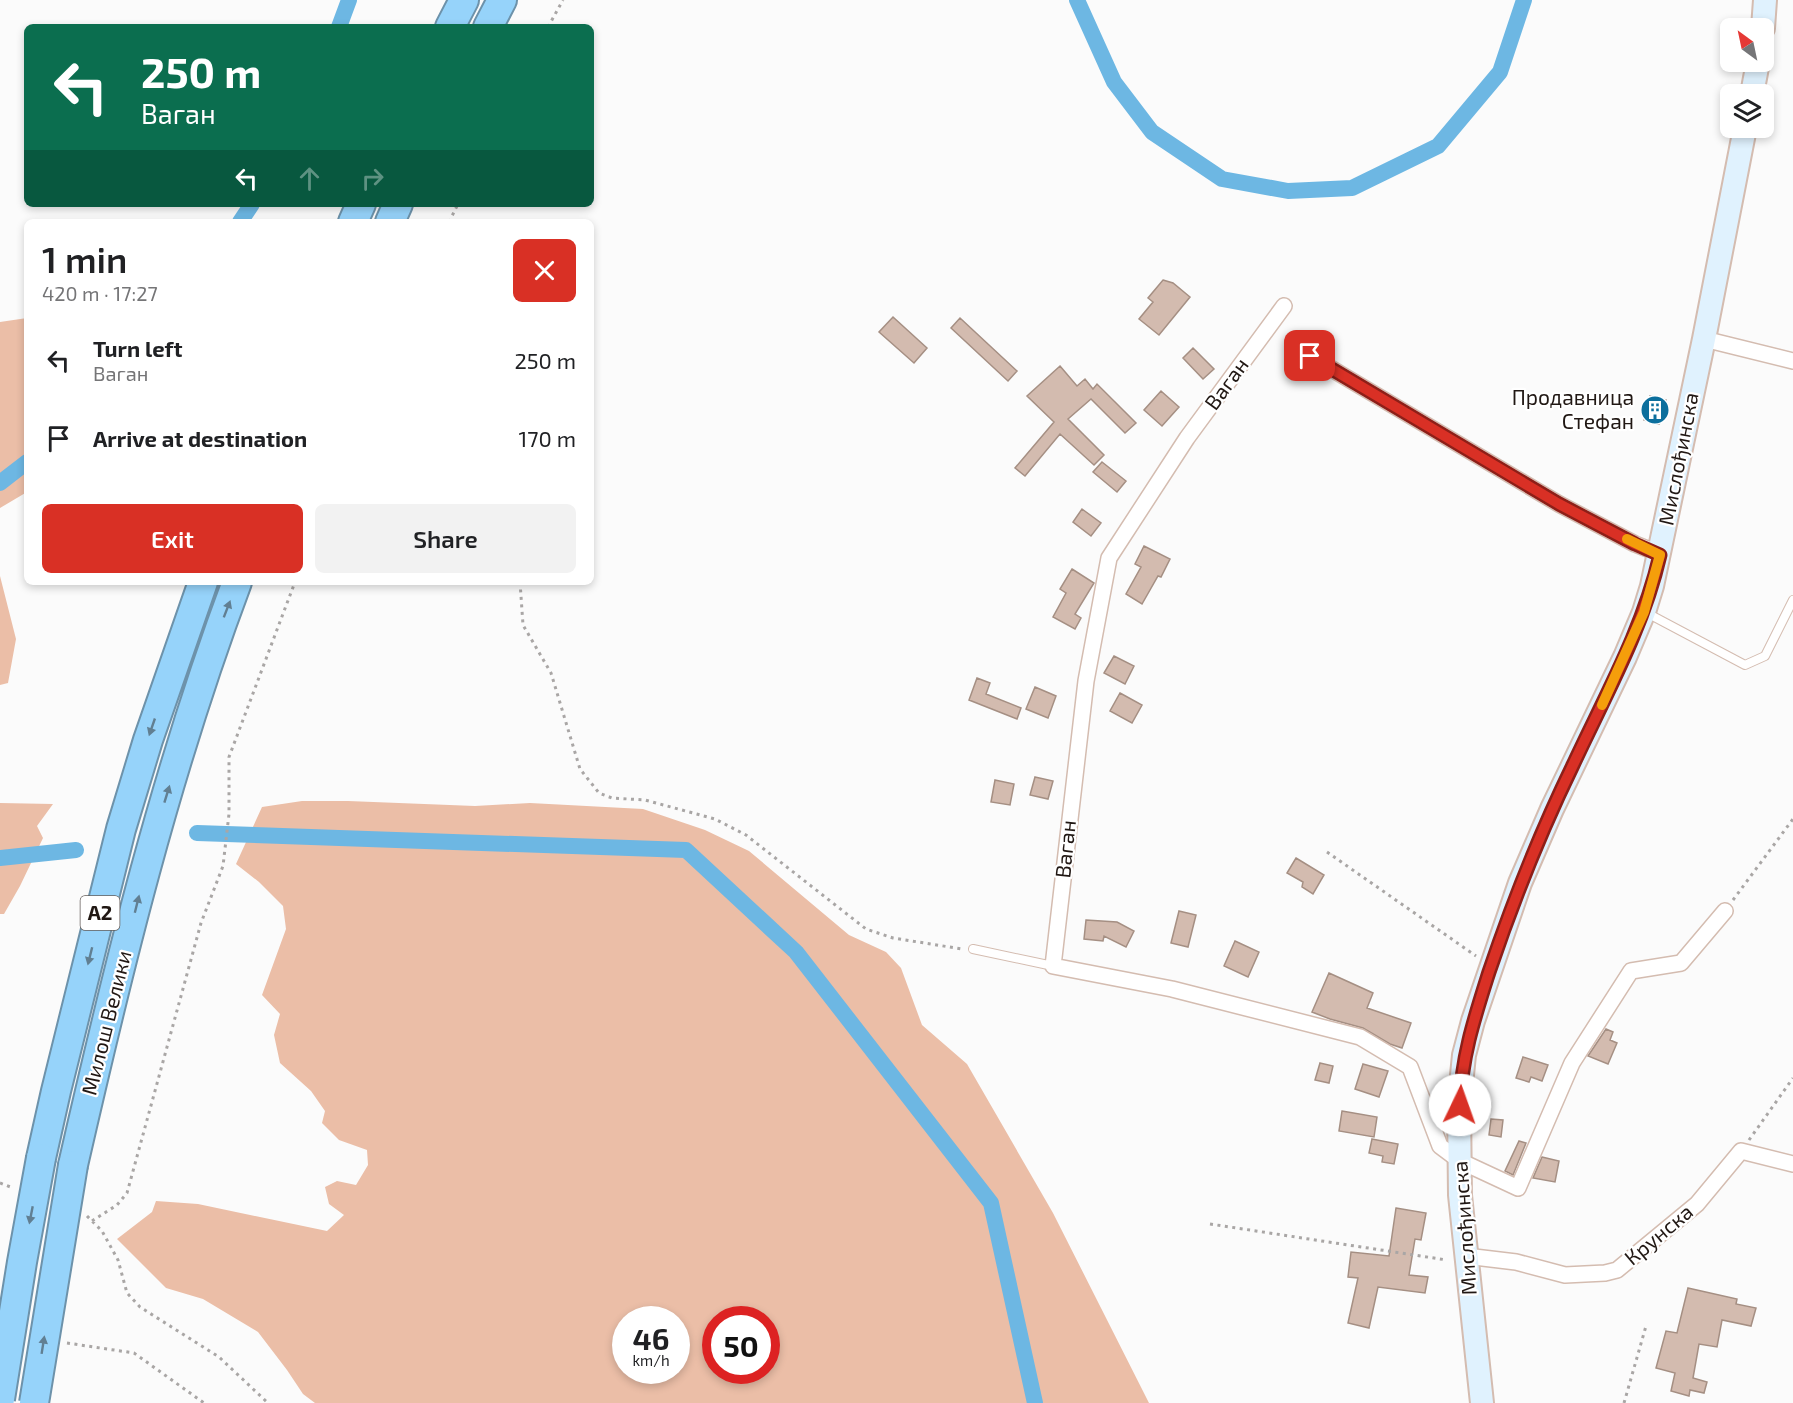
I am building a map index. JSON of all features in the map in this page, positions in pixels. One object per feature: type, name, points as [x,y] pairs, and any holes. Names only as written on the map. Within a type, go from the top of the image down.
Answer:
[{"type":"highway","points":[[452,24],[464,0]]},
{"type":"highway","points":[[490,24],[502,0]]},
{"type":"highway","name":"Милош Велики","points":[[0,1399],[22,1262],[56,1091],[121,830],[148,740],[202,585]]},
{"type":"highway","name":"Милош Велики","points":[[34,1403],[73,1165],[150,850],[210,655],[236,585]]},
{"type":"main road","points":[[1764,18],[1765,0]]},
{"type":"main road","name":"Мислођинска","points":[[1482,1403],[1460,1195],[1461,1072],[1473,1021],[1520,883],[1644,612],[1660,555],[1743,138]]},
{"type":"street","name":"Ваган","points":[[1053,966],[1086,681],[1109,558],[1187,438],[1284,306]]},
{"type":"street","points":[[1704,339],[1793,361]]},
{"type":"street","points":[[1310,356],[1559,504],[1660,555]]},
{"type":"street","points":[[1053,966],[1172,988],[1360,1037],[1410,1067],[1440,1146],[1460,1161],[1518,1188],[1572,1063],[1631,971],[1681,963],[1725,911]]},
{"type":"street","points":[[1741,1151],[1793,1164]]},
{"type":"street","name":"Крунска","points":[[1467,1259],[1516,1262],[1565,1275],[1605,1273],[1617,1270],[1632,1260],[1697,1204],[1741,1151]]},
{"type":"lane","points":[[1644,612],[1745,665],[1765,656],[1793,600]]},
{"type":"lane","points":[[973,950],[1053,966]]},
{"type":"path","points":[[550,24],[563,0]]},
{"type":"path","points":[[92,1221],[117,1206],[127,1193],[201,923],[223,866],[230,814],[229,757],[293,585]]},
{"type":"path","points":[[520,585],[523,625],[551,673],[580,769],[599,793],[612,798],[645,800],[715,819],[746,835],[866,929],[903,940],[973,950]]},
{"type":"path","points":[[1725,911],[1793,819]]},
{"type":"path","points":[[1327,852],[1491,966]]},
{"type":"path","points":[[1741,1151],[1793,1078]]},
{"type":"path","points":[[0,1183],[21,1191]]},
{"type":"path","points":[[86,1215],[102,1231],[118,1260],[128,1293],[140,1307],[219,1357],[268,1403]]},
{"type":"path","points":[[1210,1224],[1467,1259]]},
{"type":"path","points":[[1624,1403],[1646,1326]]},
{"type":"path","points":[[67,1343],[134,1353],[204,1403]]},
{"type":"shaded area","points":[[24,318],[24,494],[0,508],[0,322]]},
{"type":"shaded area","points":[[0,576],[16,639],[8,683],[0,685]]},
{"type":"shaded area","points":[[302,801],[475,806],[530,803],[643,809],[705,830],[749,851],[849,935],[886,952],[901,968],[922,1025],[967,1064],[1053,1213],[1149,1403],[315,1403],[303,1394],[258,1332],[203,1299],[166,1288],[117,1239],[152,1212],[156,1201],[198,1204],[327,1231],[344,1215],[329,1204],[325,1187],[337,1181],[356,1185],[368,1165],[367,1150],[339,1140],[322,1123],[325,1111],[311,1091],[280,1063],[274,1035],[280,1014],[262,995],[286,929],[283,906],[259,882],[236,864],[262,807]]},
{"type":"shaded area","points":[[0,803],[53,804],[37,826],[43,838],[4,914],[0,914]]},
{"type":"building","points":[[1163,280],[1173,283],[1190,297],[1159,335],[1139,319],[1153,302],[1148,298]]},
{"type":"building","points":[[893,317],[927,348],[914,363],[879,332]]},
{"type":"building","points":[[960,318],[1017,371],[1008,381],[951,328]]},
{"type":"building","points":[[1193,348],[1214,369],[1203,379],[1183,358]]},
{"type":"building","points":[[1060,366],[1077,386],[1085,379],[1093,389],[1097,384],[1136,423],[1125,433],[1091,399],[1068,419],[1104,455],[1094,465],[1060,434],[1025,476],[1015,468],[1054,422],[1027,396]]},
{"type":"building","points":[[1161,391],[1179,407],[1162,426],[1144,410]]},
{"type":"building","name":"Продавница Стефан","points":[[1650,396],[1666,400],[1659,424],[1644,420]]},
{"type":"building","points":[[1102,462],[1126,481],[1117,492],[1093,472]]},
{"type":"building","points":[[1082,509],[1101,523],[1091,536],[1073,522]]},
{"type":"building","points":[[1144,546],[1170,559],[1161,577],[1158,576],[1142,604],[1126,594],[1141,567],[1135,564]]},
{"type":"building","points":[[1072,569],[1094,583],[1075,614],[1081,618],[1075,629],[1053,617],[1066,593],[1060,589]]},
{"type":"building","points":[[1114,656],[1134,666],[1125,684],[1104,673]]},
{"type":"building","points":[[977,678],[990,683],[986,694],[1021,708],[1017,719],[969,700]]},
{"type":"building","points":[[1035,687],[1056,696],[1048,718],[1026,709]]},
{"type":"building","points":[[1120,693],[1142,705],[1132,723],[1110,711]]},
{"type":"building","points":[[1035,777],[1053,781],[1048,799],[1030,795]]},
{"type":"building","points":[[995,780],[1014,784],[1010,805],[991,802]]},
{"type":"building","points":[[1296,858],[1324,875],[1313,894],[1302,887],[1303,882],[1287,873]]},
{"type":"building","points":[[1179,911],[1196,915],[1188,947],[1171,943]]},
{"type":"building","points":[[1086,920],[1117,922],[1134,931],[1126,947],[1104,936],[1103,941],[1084,939]]},
{"type":"building","points":[[1235,941],[1259,952],[1248,977],[1224,966]]},
{"type":"building","points":[[1329,973],[1373,993],[1367,1008],[1411,1023],[1402,1048],[1390,1044],[1363,1028],[1312,1012]]},
{"type":"building","points":[[1606,1029],[1613,1032],[1610,1040],[1617,1043],[1608,1064],[1588,1056]]},
{"type":"building","points":[[1523,1057],[1548,1065],[1542,1081],[1531,1077],[1529,1082],[1516,1078]]},
{"type":"building","points":[[1320,1063],[1333,1066],[1329,1083],[1315,1080]]},
{"type":"building","points":[[1363,1064],[1388,1071],[1379,1097],[1355,1089]]},
{"type":"building","points":[[1342,1111],[1377,1117],[1374,1137],[1339,1131]]},
{"type":"building","points":[[1491,1119],[1503,1120],[1501,1137],[1489,1135]]},
{"type":"building","points":[[1372,1139],[1398,1144],[1394,1164],[1382,1162],[1383,1156],[1369,1153]]},
{"type":"building","points":[[1519,1141],[1526,1143],[1513,1175],[1505,1171]]},
{"type":"building","points":[[1542,1157],[1559,1161],[1555,1182],[1533,1178]]},
{"type":"building","points":[[1396,1208],[1426,1213],[1421,1240],[1415,1239],[1409,1275],[1428,1277],[1425,1293],[1378,1287],[1369,1328],[1348,1323],[1358,1278],[1348,1277],[1351,1252],[1389,1256]]},
{"type":"building","points":[[1688,1288],[1737,1299],[1736,1304],[1756,1308],[1751,1326],[1722,1320],[1717,1347],[1699,1344],[1693,1378],[1707,1382],[1704,1393],[1690,1390],[1689,1396],[1671,1391],[1675,1373],[1656,1368],[1666,1331],[1677,1333]]},
{"type":"waterway","points":[[340,24],[349,0]]},
{"type":"waterway","points":[[1077,0],[1114,82],[1152,132],[1222,179],[1288,191],[1352,188],[1438,146],[1500,72],[1524,0]]},
{"type":"waterway","points":[[242,219],[250,207]]},
{"type":"waterway","points":[[0,483],[24,464]]},
{"type":"waterway","points":[[197,833],[686,850],[796,952],[991,1203],[1035,1403]]},
{"type":"waterway","points":[[0,858],[76,850]]},
{"type":"slow traffic","points":[[1602,705],[1644,612],[1660,555],[1627,539]]},
{"type":"place","name":"Продавница Стефан","points":[[1655,410]]},
{"type":"route","points":[[1310,356],[1559,504],[1660,555],[1644,612],[1625,657],[1552,809],[1503,929],[1464,1055],[1460,1105]]}]
